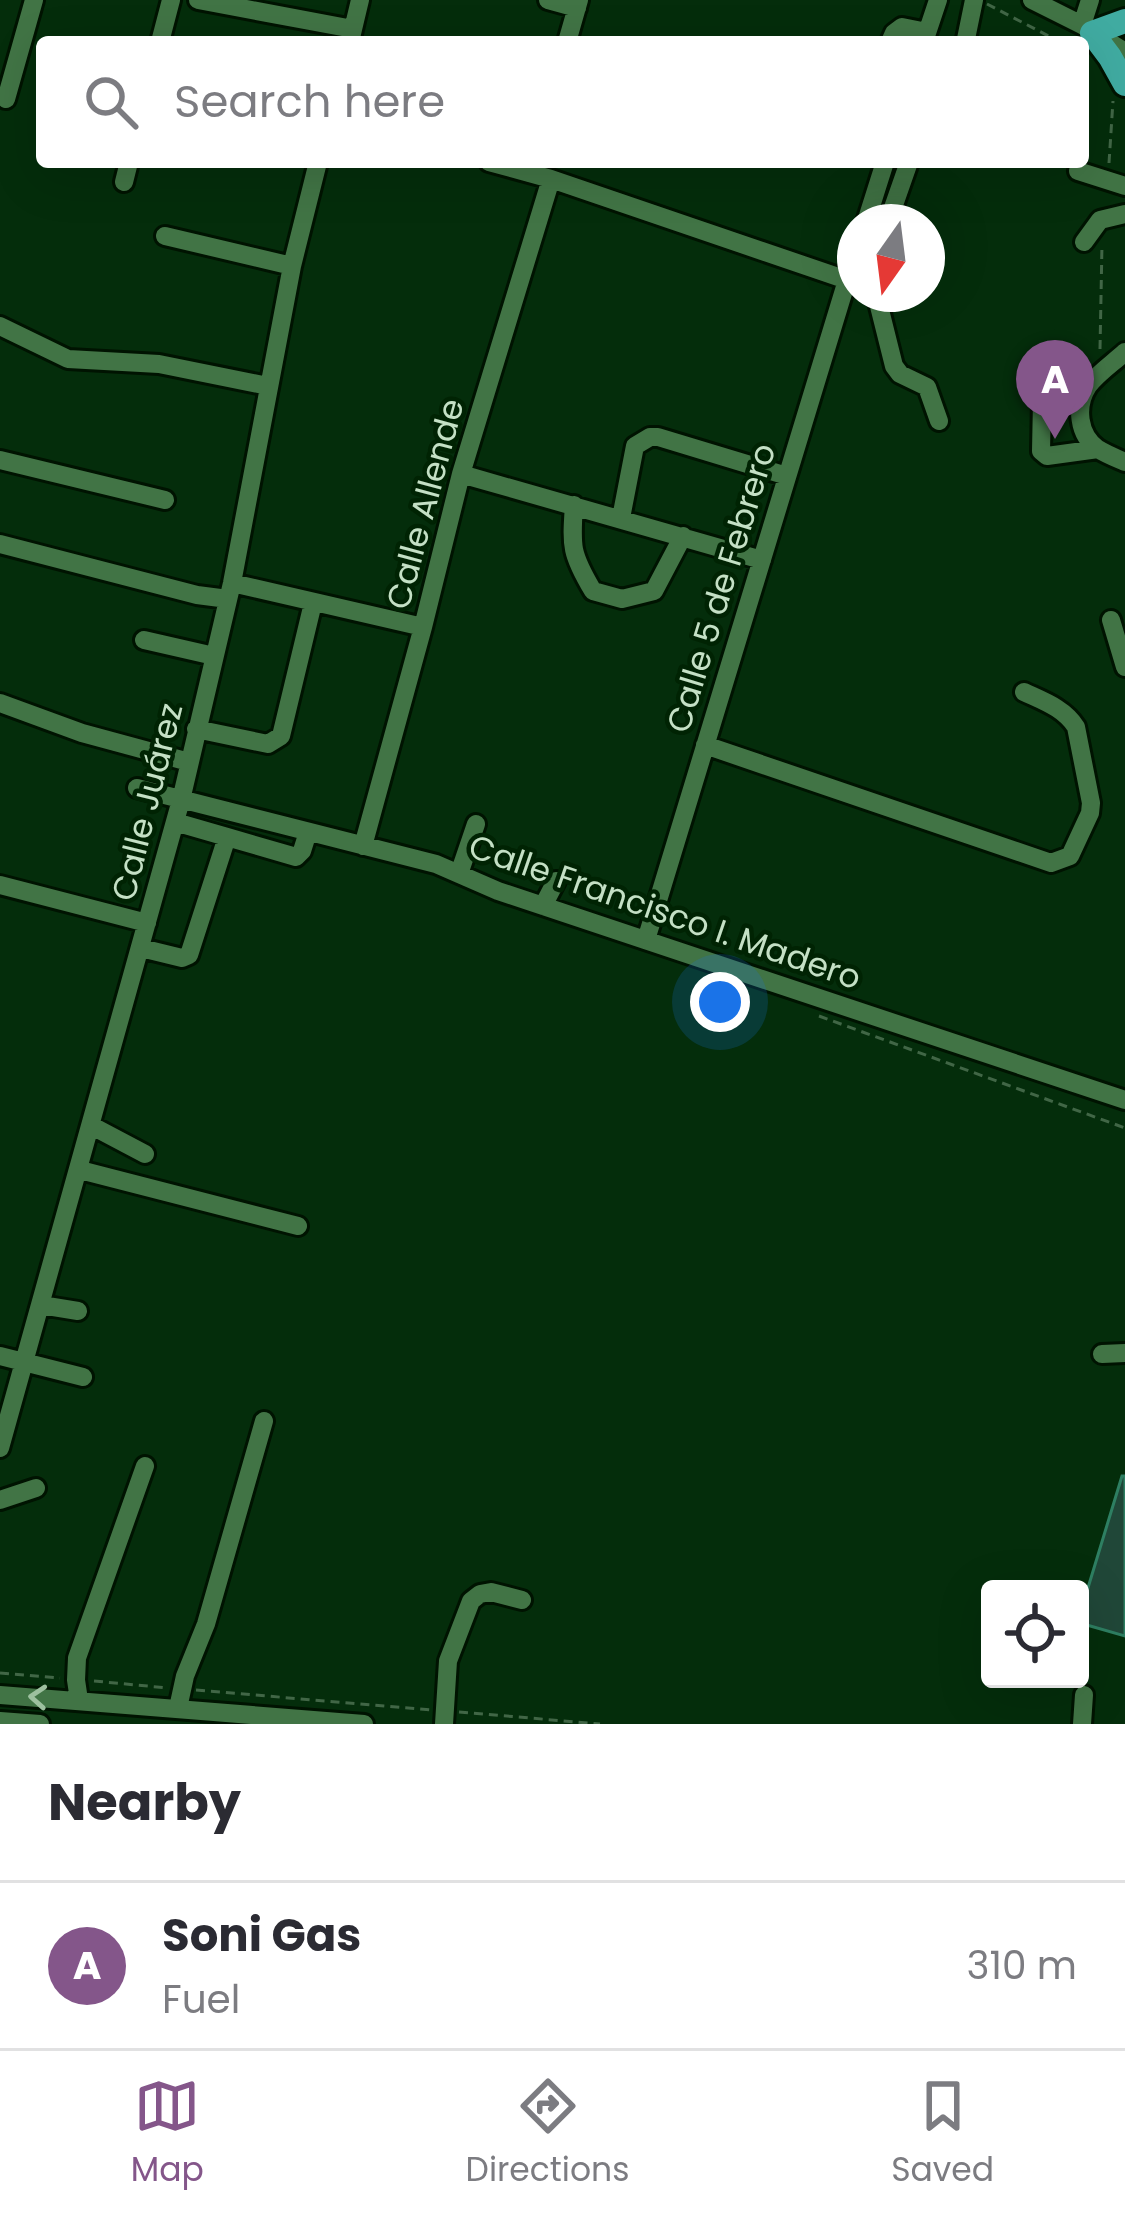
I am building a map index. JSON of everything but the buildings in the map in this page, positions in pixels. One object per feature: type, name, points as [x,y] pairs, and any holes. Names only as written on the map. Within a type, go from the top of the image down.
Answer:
[{"type":"main road","points":[[1125,21],[1087,29],[1125,84]]},
{"type":"street","points":[[6,99],[34,0]]},
{"type":"street","points":[[162,36],[171,0]]},
{"type":"street","points":[[198,0],[351,35],[360,0]]},
{"type":"street","points":[[548,0],[578,4],[569,36]]},
{"type":"street","points":[[926,36],[938,0]]},
{"type":"street","points":[[967,36],[977,0]]},
{"type":"street","points":[[1033,0],[1056,6],[1125,52]]},
{"type":"street","points":[[1087,29],[1090,0]]},
{"type":"street","points":[[893,36],[902,27],[924,36]]},
{"type":"street","points":[[124,182],[128,168]]},
{"type":"street","name":"Calle Juárez","points":[[0,1448],[181,800],[230,591],[292,266],[317,168]]},
{"type":"street","points":[[532,168],[837,277]]},
{"type":"street","points":[[872,204],[883,168]]},
{"type":"street","points":[[894,204],[907,168]]},
{"type":"street","points":[[1078,171],[1125,186]]},
{"type":"street","name":"Calle Allende","points":[[363,846],[461,474],[551,178]]},
{"type":"street","points":[[1084,242],[1100,220],[1125,214]]},
{"type":"street","points":[[165,236],[292,266]]},
{"type":"street","name":"Calle 5 de Febrero","points":[[646,940],[837,312]]},
{"type":"street","points":[[880,312],[894,366],[927,387],[939,421]]},
{"type":"street","points":[[0,326],[68,359],[159,364],[268,386]]},
{"type":"street","points":[[1125,352],[1087,388],[1081,404],[1087,436],[1098,448],[1125,461]]},
{"type":"street","points":[[1087,388],[1042,401],[1041,452],[1047,456],[1098,448]]},
{"type":"street","points":[[621,518],[635,446],[650,437],[787,476]]},
{"type":"street","points":[[0,460],[165,500]]},
{"type":"street","points":[[461,474],[762,560]]},
{"type":"street","points":[[574,505],[571,545],[593,591],[622,599],[654,591],[683,536]]},
{"type":"street","points":[[0,544],[197,595],[230,591],[424,627]]},
{"type":"street","points":[[196,729],[268,744],[281,736],[313,603]]},
{"type":"street","points":[[1111,620],[1125,667]]},
{"type":"street","points":[[144,640],[214,656]]},
{"type":"street","points":[[705,745],[1051,862],[1070,856],[1091,802],[1070,717],[1024,692]]},
{"type":"street","points":[[0,704],[82,733],[189,762]]},
{"type":"street","name":"Calle Francisco I. Madero","points":[[137,788],[436,864],[543,906],[1125,1100]]},
{"type":"street","points":[[175,822],[296,857],[308,832]]},
{"type":"street","points":[[459,874],[476,824]]},
{"type":"street","points":[[140,948],[182,958],[189,955],[227,837]]},
{"type":"street","points":[[543,906],[556,881]]},
{"type":"street","points":[[0,884],[147,923]]},
{"type":"street","points":[[92,1126],[146,1154]]},
{"type":"street","points":[[80,1171],[298,1226]]},
{"type":"street","points":[[41,1305],[78,1311]]},
{"type":"street","points":[[1102,1354],[1125,1353]]},
{"type":"street","points":[[0,1356],[82,1377]]},
{"type":"street","points":[[181,1698],[263,1421]]},
{"type":"street","points":[[77,1690],[77,1658],[145,1466]]},
{"type":"street","points":[[0,1500],[36,1488]]},
{"type":"street","points":[[445,1718],[450,1651],[471,1601],[491,1592],[522,1600]]},
{"type":"street","points":[[0,1695],[77,1690],[104,1701],[181,1698],[364,1724]]},
{"type":"street","points":[[1082,1724],[1084,1695]]},
{"type":"street","points":[[100,1724],[104,1701]]},
{"type":"street","points":[[0,1721],[40,1724]]},
{"type":"path","points":[[977,0],[1048,36]]},
{"type":"path","points":[[0,1673],[77,1690],[445,1718],[600,1724]]},
{"type":"place","name":"Soni Gas","points":[[1055,439]]}]
